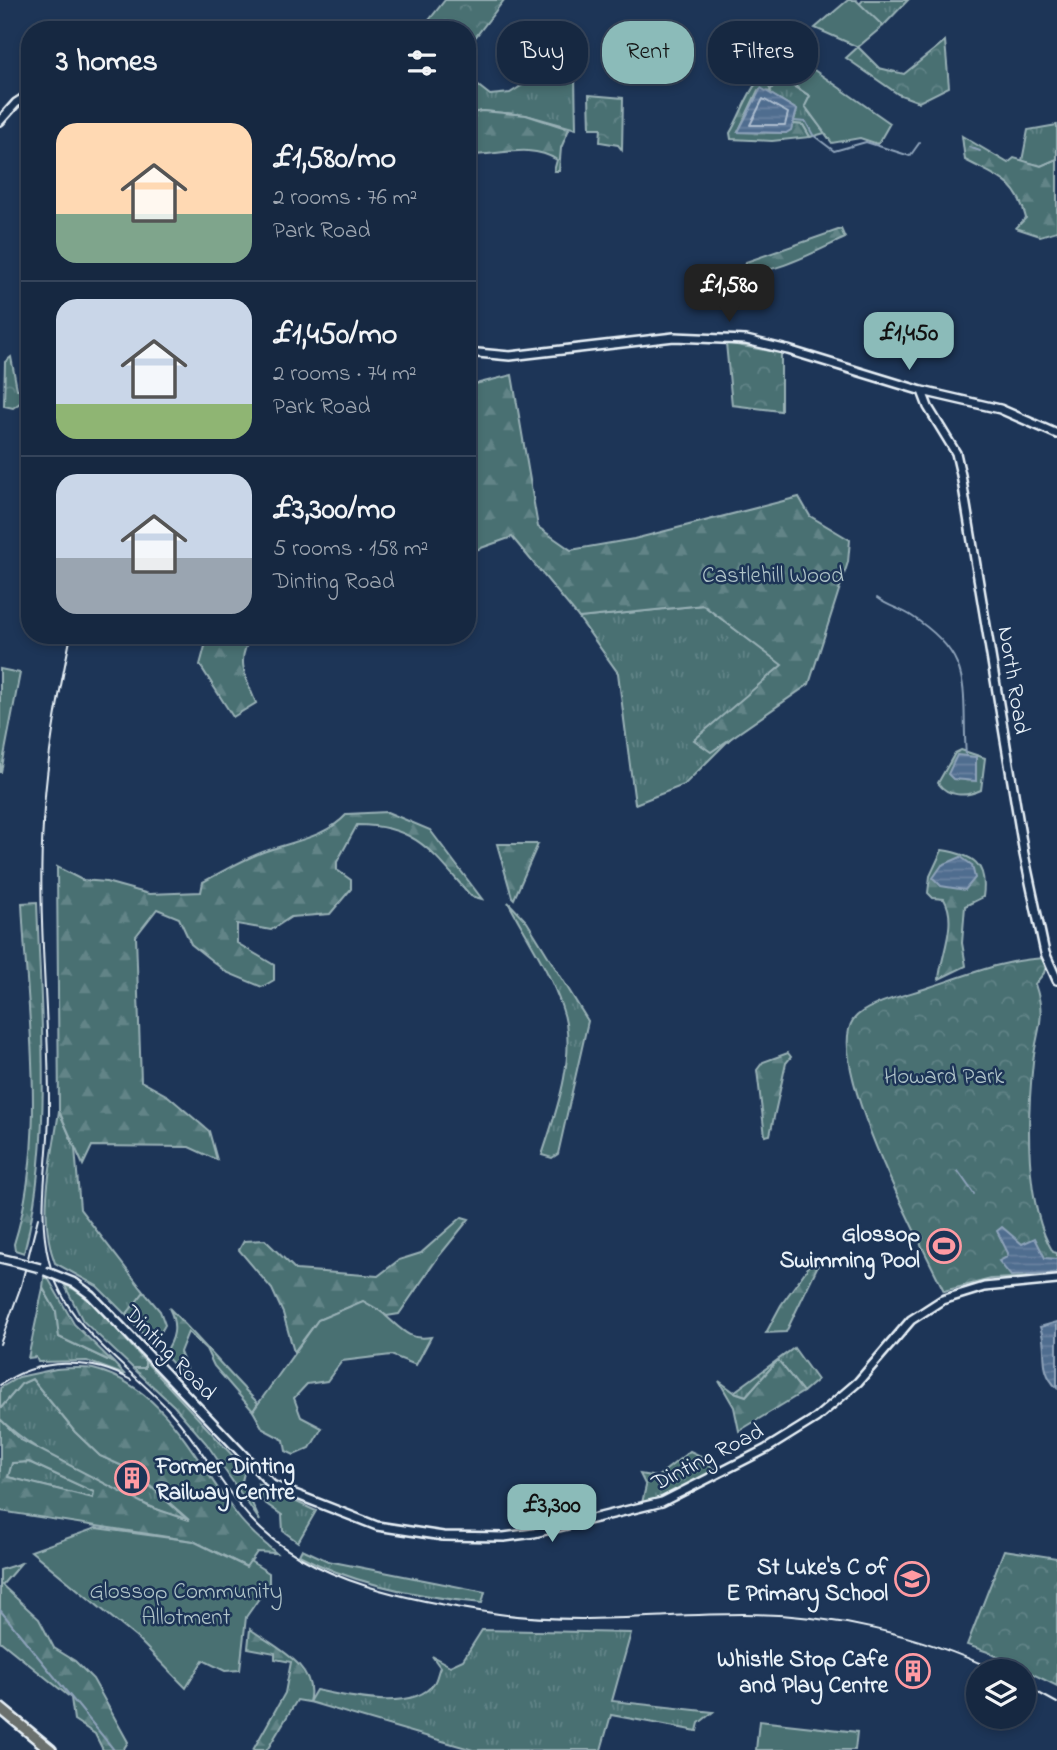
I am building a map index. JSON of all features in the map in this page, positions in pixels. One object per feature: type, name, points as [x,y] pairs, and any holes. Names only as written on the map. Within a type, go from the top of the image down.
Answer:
[{"type":"main road","points":[[0,1708],[51,1750]]},
{"type":"street","points":[[0,121],[21,100]]},
{"type":"street","points":[[476,353],[502,356],[674,337],[746,340],[922,391],[1015,414],[1057,434]]},
{"type":"street","name":"North Road","points":[[922,391],[928,407],[956,453],[1024,854],[1045,953],[1057,980]]},
{"type":"street","name":"Dinting Road","points":[[0,1258],[43,1270],[75,1283],[113,1318],[272,1485],[377,1526],[443,1536],[504,1537],[534,1533],[662,1502],[758,1454],[816,1418],[859,1382],[911,1321],[942,1300],[984,1287],[1057,1280]]},
{"type":"green space","points":[[445,0],[504,0],[476,36],[476,21],[428,21]]},
{"type":"green space","points":[[848,0],[856,0],[883,26],[858,47],[818,29],[818,25]]},
{"type":"green space","points":[[863,0],[908,0],[883,26],[859,5]]},
{"type":"green space","points":[[945,41],[949,87],[919,102],[898,94],[846,58],[858,47],[879,68],[904,74]]},
{"type":"green space","points":[[818,73],[890,123],[878,144],[860,138],[832,143],[805,106],[810,96],[792,84],[818,84]]},
{"type":"green space","points":[[476,84],[490,95],[510,93],[524,84],[575,84],[576,129],[526,115],[476,112]]},
{"type":"green space","points":[[756,84],[768,84],[771,92],[758,90],[738,132],[786,133],[793,124],[803,125],[810,137],[772,141],[731,139],[730,133]]},
{"type":"green space","points":[[774,84],[789,84],[810,96],[805,107],[825,133],[810,137],[803,125],[793,124],[797,110],[769,93]]},
{"type":"green space","points":[[589,95],[623,98],[622,150],[618,145],[600,142],[601,128],[590,128]]},
{"type":"green space","points":[[476,112],[526,115],[569,129],[561,148],[559,171],[554,171],[557,160],[536,152],[513,151],[476,155]]},
{"type":"green space","points":[[1057,125],[1057,159],[1041,166],[1022,161],[1028,130]]},
{"type":"green space","points":[[962,136],[1008,163],[1014,158],[1041,166],[1057,159],[1057,231],[1040,236],[1016,228],[1026,218],[1017,195],[1004,181],[965,160]]},
{"type":"green space","points":[[841,229],[845,238],[795,261],[768,270],[745,270],[746,262]]},
{"type":"green space","points":[[726,343],[781,353],[781,411],[732,405]]},
{"type":"green space","points":[[11,357],[17,389],[21,389],[21,402],[13,408],[4,406],[5,362]]},
{"type":"green space","name":"Castlehill Wood","points":[[512,375],[538,527],[571,550],[634,539],[799,497],[810,516],[850,540],[848,562],[809,684],[711,752],[694,740],[782,665],[703,605],[579,618],[512,537],[476,550],[476,384]]},
{"type":"green space","points":[[703,605],[783,665],[695,740],[711,751],[732,737],[684,785],[635,804],[618,673],[579,618]]},
{"type":"green space","points":[[206,644],[247,644],[244,669],[256,703],[233,717],[200,665]]},
{"type":"green space","points":[[0,669],[20,673],[1,772],[0,772]]},
{"type":"green space","points":[[961,750],[985,758],[981,790],[969,794],[952,793],[938,783],[955,753]]},
{"type":"green space","points":[[387,812],[430,830],[482,899],[471,896],[435,856],[410,837],[378,826],[357,825],[337,862],[337,870],[351,880],[351,889],[330,914],[291,917],[271,930],[237,924],[237,943],[274,965],[274,980],[262,987],[226,972],[191,944],[179,918],[157,909],[136,936],[141,1081],[168,1096],[209,1131],[217,1160],[189,1147],[92,1146],[83,1165],[59,1111],[57,867],[82,880],[106,882],[149,894],[201,892],[203,882],[225,870],[263,852],[319,834],[347,814]]},
{"type":"green space","points":[[497,844],[538,844],[514,899],[512,897]]},
{"type":"green space","points":[[942,850],[970,858],[976,863],[983,876],[984,885],[983,897],[965,906],[962,943],[966,966],[939,979],[949,928],[948,908],[944,899],[933,898],[928,893],[930,876]]},
{"type":"green space","points":[[37,902],[42,1123],[33,1210],[24,1253],[15,1250],[14,1244],[30,1161],[33,1075],[22,903]]},
{"type":"green space","points":[[508,902],[527,922],[588,1021],[558,1154],[552,1158],[542,1155],[563,1082],[568,1044],[566,1025],[551,981]]},
{"type":"green space","name":"Howard Park","points":[[1048,958],[1044,973],[1035,984],[1041,1015],[1033,1062],[1029,1134],[1032,1185],[1044,1232],[1053,1252],[1057,1253],[1057,1276],[991,1279],[944,1291],[898,1196],[863,1113],[852,1074],[848,1042],[853,1020],[878,1004],[974,972],[1017,961]]},
{"type":"green space","points":[[788,1053],[791,1057],[786,1063],[770,1135],[765,1136],[757,1070],[763,1062]]},
{"type":"green space","points":[[59,1111],[75,1148],[80,1209],[144,1292],[126,1315],[97,1286],[55,1263],[47,1226],[47,1207]]},
{"type":"green space","points":[[462,1217],[469,1219],[439,1256],[399,1314],[387,1316],[363,1301],[318,1320],[294,1352],[283,1313],[272,1289],[239,1250],[244,1241],[265,1240],[296,1270],[378,1276],[399,1260],[421,1253]]},
{"type":"green space","points":[[815,1258],[820,1261],[786,1332],[766,1333],[781,1305]]},
{"type":"green space","points":[[44,1278],[48,1278],[74,1324],[114,1363],[59,1337],[56,1311],[43,1288]]},
{"type":"green space","points":[[64,1284],[87,1298],[108,1318],[145,1361],[145,1368],[133,1368],[83,1321]]},
{"type":"green space","points":[[43,1288],[56,1311],[59,1337],[114,1363],[125,1375],[87,1361],[38,1362],[36,1357],[28,1358]]},
{"type":"green space","points":[[144,1292],[160,1311],[165,1325],[153,1346],[126,1315]]},
{"type":"green space","points":[[363,1301],[412,1336],[431,1337],[416,1365],[391,1355],[342,1361],[327,1381],[307,1384],[294,1398],[301,1417],[322,1428],[310,1448],[294,1455],[286,1451],[284,1440],[263,1429],[253,1411],[318,1320]]},
{"type":"green space","points":[[169,1308],[258,1403],[253,1411],[214,1366],[206,1349],[188,1332],[180,1352],[188,1372],[184,1376],[164,1354],[174,1332],[174,1321]]},
{"type":"green space","points":[[794,1348],[817,1380],[803,1392],[778,1360],[746,1396],[734,1392]]},
{"type":"green space","points":[[778,1360],[803,1392],[739,1431],[734,1407],[719,1381],[734,1392],[746,1396]]},
{"type":"green space","points":[[145,1361],[245,1469],[242,1481],[260,1521],[206,1443],[174,1406],[133,1368],[145,1368]]},
{"type":"green space","points":[[89,1368],[118,1378],[140,1392],[177,1429],[241,1520],[276,1553],[257,1552],[247,1567],[193,1541],[0,1511],[0,1419],[21,1440],[150,1507],[189,1520],[125,1467],[100,1456],[75,1432],[32,1379],[21,1384],[0,1409],[0,1388],[19,1377],[56,1369]],"holes":[[[29,1462],[94,1492],[93,1498],[8,1477],[12,1463]]]},
{"type":"green space","points":[[32,1379],[75,1432],[100,1456],[125,1467],[190,1522],[143,1503],[64,1464],[39,1450],[0,1419],[0,1409],[21,1384]]},
{"type":"green space","points":[[690,1451],[701,1456],[715,1471],[662,1498],[642,1503],[646,1486],[640,1474],[657,1477]]},
{"type":"green space","points":[[29,1462],[94,1492],[93,1498],[7,1477],[12,1463]]},
{"type":"green space","points":[[258,1484],[316,1511],[298,1542],[283,1531],[282,1515],[262,1501]]},
{"type":"green space","name":"Glossop Community Allotment","points":[[96,1528],[193,1541],[246,1567],[250,1561],[269,1573],[269,1584],[246,1617],[240,1670],[225,1671],[203,1660],[186,1688],[138,1639],[31,1551]]},
{"type":"green space","points":[[302,1549],[328,1561],[485,1592],[482,1603],[388,1588],[320,1565],[299,1555]]},
{"type":"green space","points":[[1004,1550],[1057,1558],[1057,1686],[1036,1676],[1036,1659],[1002,1659],[967,1645]]},
{"type":"green space","points":[[21,1563],[2,1585],[39,1619],[54,1648],[75,1661],[93,1679],[128,1742],[123,1750],[103,1750],[95,1734],[74,1720],[71,1698],[0,1641],[0,1570]]},
{"type":"green space","points":[[250,1629],[293,1659],[308,1678],[310,1689],[309,1702],[297,1700],[267,1750],[253,1750],[285,1693],[291,1662],[275,1659],[275,1653],[248,1648]]},
{"type":"green space","points":[[482,1630],[631,1633],[612,1701],[713,1712],[699,1723],[697,1731],[611,1715],[601,1750],[473,1750],[309,1702],[316,1690],[378,1700],[411,1698],[424,1692],[436,1679],[440,1667],[432,1656],[450,1666],[463,1660]]},
{"type":"green space","points":[[759,1721],[857,1732],[855,1750],[756,1750]]},
{"type":"water","points":[[761,88],[797,110],[791,130],[786,133],[738,132]]},
{"type":"water","points":[[957,755],[976,757],[976,781],[953,779],[948,774]]},
{"type":"water","points":[[961,857],[972,865],[975,878],[965,890],[941,886],[933,878],[942,865]]},
{"type":"water","points":[[1002,1227],[1022,1244],[1035,1238],[1045,1258],[1057,1259],[1057,1274],[1011,1276],[999,1261],[1007,1257],[1008,1253],[997,1231]]},
{"type":"water","points":[[1057,1322],[1057,1388],[1047,1374],[1040,1327]]},
{"type":"waterway","points":[[794,121],[806,122],[813,135],[834,151],[866,142],[910,156],[920,142]]},
{"type":"waterway","points":[[969,147],[980,151]]},
{"type":"waterway","points":[[877,598],[910,615],[931,631],[956,661],[964,693],[966,756]]},
{"type":"waterway","points":[[958,1171],[974,1194]]},
{"type":"waterway","points":[[0,1610],[114,1750]]},
{"type":"railway","points":[[69,644],[50,753],[42,860],[49,1104],[44,1222],[49,1261],[57,1284],[82,1324],[179,1421],[251,1519],[275,1541],[334,1574],[400,1596],[434,1603],[499,1614],[560,1619],[713,1614],[808,1618],[841,1622],[905,1637],[969,1659]]},
{"type":"railway","points":[[0,1344],[21,1286],[38,1218]]},
{"type":"railway","points":[[0,1385],[31,1370],[65,1364],[99,1367],[131,1380]]},
{"type":"railway","points":[[1036,1692],[1057,1703]]},
{"type":"place","name":"Glossop Swimming Pool","points":[[944,1246]]},
{"type":"place","name":"Former Dinting Railway Centre","points":[[132,1478]]},
{"type":"place","name":"St Luke's C of E Primary School","points":[[912,1579]]},
{"type":"place","name":"Whistle Stop Cafe and Play Centre","points":[[913,1671]]}]
